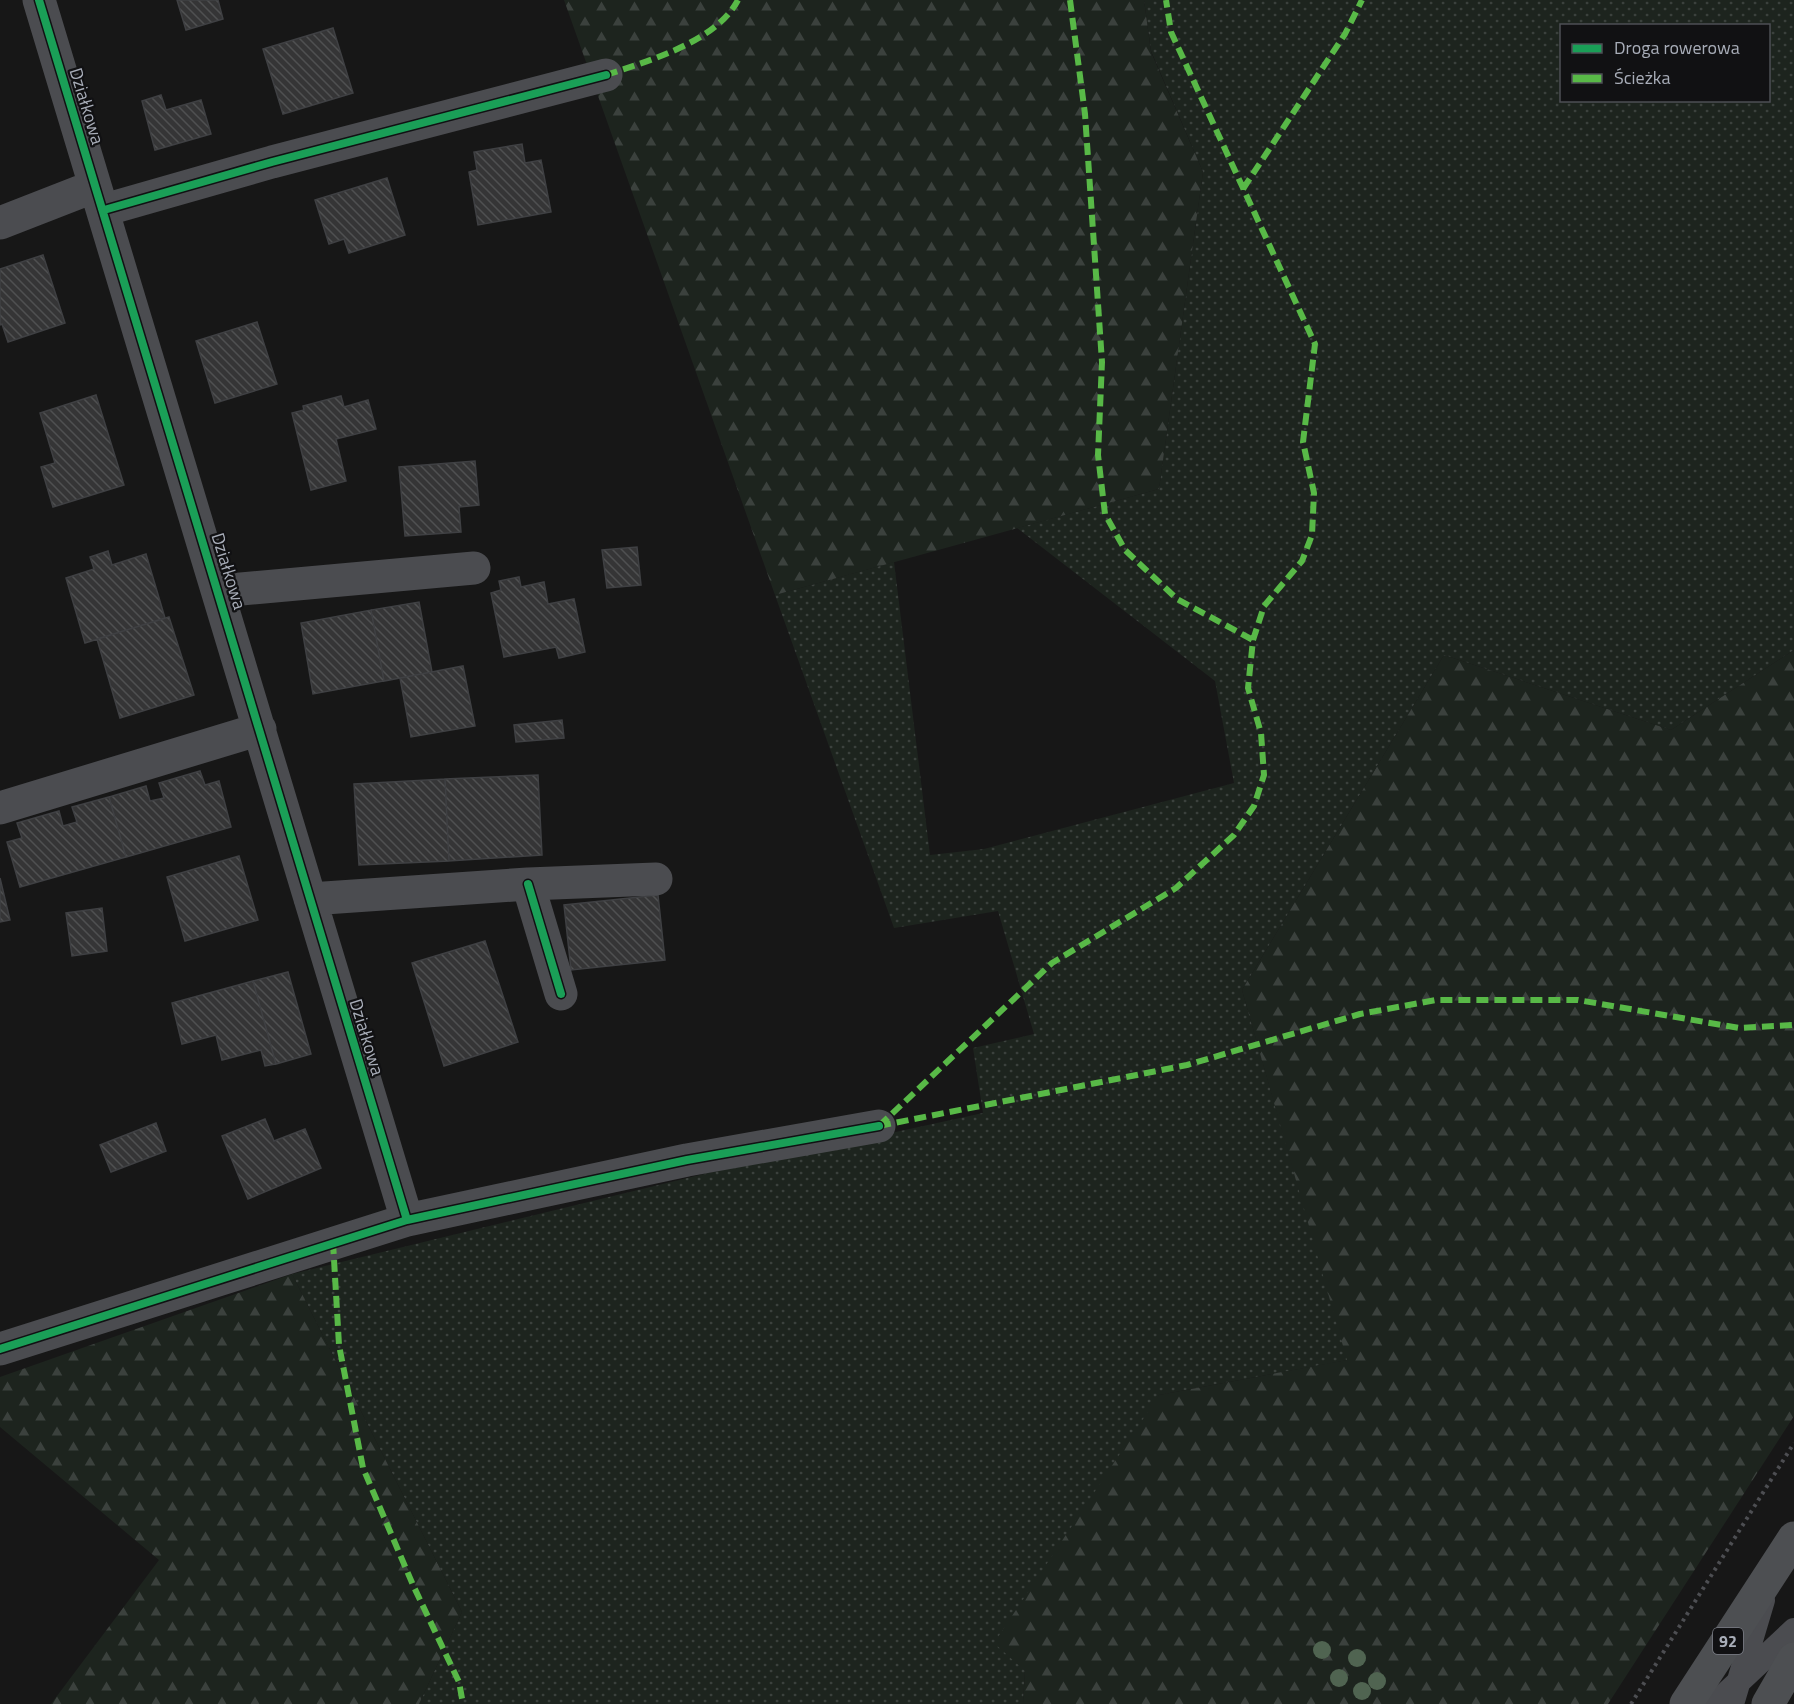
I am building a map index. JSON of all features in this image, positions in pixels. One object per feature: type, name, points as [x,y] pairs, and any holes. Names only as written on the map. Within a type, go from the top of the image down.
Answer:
[{"type":"main road","name":"92","points":[[1686,1704],[1794,1538]]},
{"type":"main road","points":[[1768,1704],[1794,1659]]},
{"type":"street","name":"Działkowa","points":[[39,0],[219,591],[406,1220]]},
{"type":"street","points":[[0,223],[99,198],[272,162],[606,75]]},
{"type":"street","name":"Działkowa","points":[[219,591],[474,568]]},
{"type":"street","points":[[0,808],[260,729]]},
{"type":"street","points":[[310,899],[528,884],[656,879]]},
{"type":"street","points":[[528,884],[561,994]]},
{"type":"street","points":[[0,1349],[406,1220],[687,1160],[879,1126]]},
{"type":"lane","points":[[1735,1693],[1769,1578]]},
{"type":"lane","points":[[1715,1704],[1735,1693],[1794,1630]]},
{"type":"path","points":[[1631,1704],[1794,1443]]},
{"type":"green space","points":[[564,0],[1144,0],[1151,52],[1203,172],[1159,489],[775,595]]},
{"type":"green space","points":[[1144,0],[1794,0],[1794,650],[1671,730],[1444,655],[1242,990],[1348,1360],[1159,1395],[1025,1671],[1023,1704],[419,1704],[462,1612],[292,1274],[712,1172],[983,1113],[973,1048],[1034,1034],[998,911],[894,928],[775,595],[894,562],[930,855],[984,849],[1234,783],[1215,681],[1017,528],[1159,489],[1203,172],[1151,51]]},
{"type":"green space","points":[[1794,650],[1794,1416],[1608,1704],[1023,1704],[1025,1671],[994,1643],[1159,1395],[1347,1360],[1242,990],[1444,655],[1671,730]]},
{"type":"green space","points":[[292,1274],[462,1612],[419,1704],[51,1704],[159,1560],[0,1427],[0,1377]]},
{"type":"building","points":[[177,0],[218,0],[223,19],[186,30]]},
{"type":"building","points":[[333,28],[353,93],[283,114],[263,49]]},
{"type":"building","points":[[161,95],[166,110],[201,100],[211,134],[155,150],[142,101]]},
{"type":"building","points":[[522,144],[525,163],[541,160],[551,212],[478,225],[469,172],[477,170],[474,152]]},
{"type":"building","points":[[387,178],[405,235],[349,253],[344,239],[329,244],[315,200]]},
{"type":"building","points":[[43,255],[65,323],[8,342],[2,324],[0,325],[0,269]]},
{"type":"building","points":[[257,322],[277,384],[215,403],[196,341]]},
{"type":"building","points":[[96,395],[124,485],[53,507],[41,467],[55,463],[40,413]]},
{"type":"building","points":[[341,396],[344,407],[368,400],[376,429],[336,439],[346,481],[311,490],[292,413],[304,410],[303,406]]},
{"type":"building","points":[[475,461],[479,505],[459,507],[461,532],[405,536],[399,467]]},
{"type":"building","points":[[637,547],[641,585],[607,588],[602,550]]},
{"type":"building","points":[[108,551],[112,565],[146,554],[165,618],[85,643],[66,578],[94,569],[90,557]]},
{"type":"building","points":[[519,577],[521,587],[544,582],[548,604],[574,599],[585,652],[559,658],[556,647],[504,657],[491,593],[501,590],[499,581]]},
{"type":"building","points":[[419,602],[432,672],[384,681],[371,610]]},
{"type":"building","points":[[371,610],[384,681],[313,694],[301,623]]},
{"type":"building","points":[[169,617],[194,695],[120,718],[97,639]]},
{"type":"building","points":[[463,666],[475,726],[411,737],[400,678]]},
{"type":"building","points":[[562,720],[564,738],[516,742],[514,725]]},
{"type":"building","points":[[200,771],[205,785],[219,781],[231,827],[126,857],[109,797],[146,786],[150,801],[164,798],[159,783]]},
{"type":"building","points":[[538,775],[542,855],[449,861],[445,779]]},
{"type":"building","points":[[445,779],[449,861],[359,865],[354,784]]},
{"type":"building","points":[[109,797],[126,857],[20,887],[7,842],[22,838],[17,823],[59,811],[63,826],[77,822],[72,807]]},
{"type":"building","points":[[239,856],[258,920],[185,941],[167,877]]},
{"type":"building","points":[[0,878],[10,920],[0,922]]},
{"type":"building","points":[[658,895],[665,960],[571,970],[564,905]]},
{"type":"building","points":[[102,908],[107,951],[72,956],[66,913]]},
{"type":"building","points":[[485,941],[518,1042],[444,1066],[412,963]]},
{"type":"building","points":[[288,972],[311,1054],[276,1064],[253,981]]},
{"type":"building","points":[[253,981],[276,1064],[265,1066],[261,1050],[222,1060],[216,1035],[182,1044],[172,1003]]},
{"type":"building","points":[[265,1119],[274,1141],[305,1129],[321,1168],[248,1199],[222,1136]]},
{"type":"building","points":[[156,1123],[166,1151],[111,1172],[100,1145]]},
{"type":"marked path","points":[[606,75],[680,48],[698,38],[728,15],[738,0]]},
{"type":"marked path","points":[[1070,0],[1085,114],[1102,362],[1098,455],[1105,514],[1125,550],[1177,599],[1253,640]]},
{"type":"marked path","points":[[879,1126],[1052,963],[1176,888],[1234,835],[1254,806],[1264,775],[1261,733],[1248,688],[1253,640],[1264,606],[1302,561],[1312,535],[1314,493],[1303,442],[1315,344],[1171,32],[1166,0]]},
{"type":"marked path","points":[[1243,189],[1345,34],[1362,0]]},
{"type":"marked path","points":[[879,1126],[1187,1065],[1360,1014],[1436,1000],[1578,1000],[1739,1028],[1794,1025]]},
{"type":"marked path","points":[[333,1242],[339,1345],[363,1468],[413,1585],[459,1682],[463,1704]]},
{"type":"cycle path","points":[[39,0],[407,1220]]},
{"type":"cycle path","points":[[104,210],[272,162],[606,75]]},
{"type":"cycle path","points":[[528,884],[561,994]]},
{"type":"cycle path","points":[[0,1349],[407,1220],[687,1160],[879,1126]]}]
